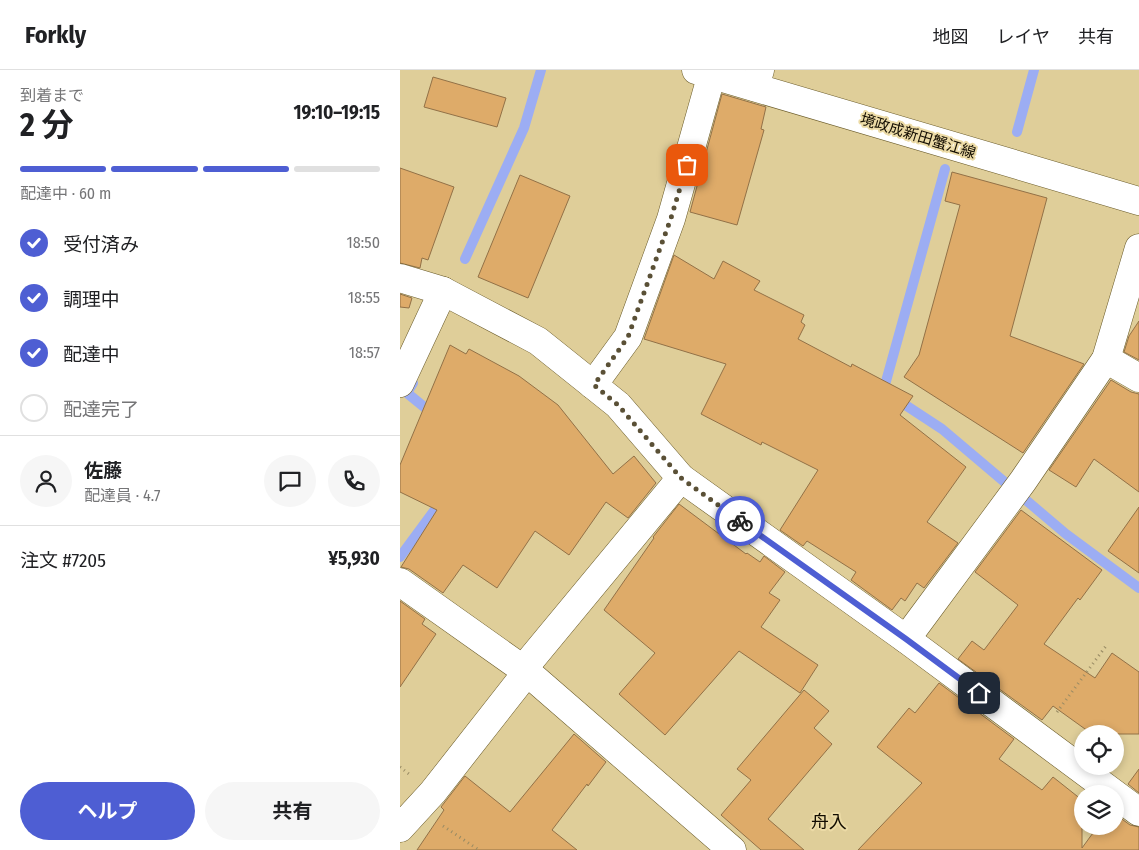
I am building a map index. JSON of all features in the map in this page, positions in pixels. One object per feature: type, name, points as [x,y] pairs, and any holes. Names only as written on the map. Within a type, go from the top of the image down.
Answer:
[{"type":"street","name":"境政成新田蟹江線","points":[[708,72],[758,79],[1139,201]]},
{"type":"street","points":[[594,385],[628,337],[671,218],[708,72]]},
{"type":"street","points":[[906,639],[1023,481],[1106,359],[1139,248]]},
{"type":"street","points":[[400,278],[443,291],[538,341],[618,405],[681,478],[906,639],[1139,812]]},
{"type":"street","points":[[400,383],[443,291]]},
{"type":"street","points":[[1106,359],[1139,378]]},
{"type":"street","points":[[408,819],[433,792],[525,671],[681,478]]},
{"type":"street","points":[[400,582],[525,671],[732,850]]},
{"type":"path","points":[[1038,736],[1106,646]]},
{"type":"path","points":[[408,819],[479,850]]},
{"type":"building","points":[[433,77],[506,98],[497,127],[424,107]]},
{"type":"building","points":[[722,94],[766,107],[761,129],[764,130],[737,225],[690,212]]},
{"type":"building","points":[[400,168],[454,187],[428,260],[422,258],[420,268],[400,263]]},
{"type":"building","points":[[952,172],[1047,198],[1010,336],[1084,364],[1023,453],[904,377],[919,355],[960,205],[945,201]]},
{"type":"building","points":[[520,175],[570,196],[528,298],[478,277]]},
{"type":"building","points":[[674,255],[714,279],[723,261],[760,281],[754,290],[804,315],[801,322],[805,325],[798,339],[851,367],[852,364],[913,396],[900,415],[966,467],[927,522],[958,543],[924,588],[917,583],[905,601],[901,598],[892,610],[851,580],[856,572],[807,541],[803,546],[780,530],[818,470],[762,442],[761,445],[701,414],[726,364],[644,339]]},
{"type":"building","points":[[400,294],[412,298],[409,308],[400,307]]},
{"type":"building","points":[[1139,321],[1139,360],[1124,352],[1129,336]]},
{"type":"building","points":[[450,345],[466,354],[469,349],[519,376],[558,405],[613,474],[634,456],[656,483],[628,518],[606,502],[569,555],[535,531],[497,588],[463,565],[443,593],[409,569],[401,567],[437,510],[400,492],[400,465]]},
{"type":"building","points":[[1111,380],[1131,392],[1139,394],[1139,492],[1094,459],[1076,487],[1049,470]]},
{"type":"building","points":[[679,504],[746,554],[760,562],[764,556],[785,572],[769,593],[780,600],[761,627],[818,665],[800,693],[739,651],[665,735],[619,694],[655,653],[604,610],[653,537]]},
{"type":"building","points":[[1139,507],[1139,573],[1108,551]]},
{"type":"building","points":[[1021,510],[1102,570],[1080,600],[1078,598],[1044,644],[1095,678],[1112,653],[1139,672],[1139,734],[1124,734],[1124,725],[1079,725],[1053,706],[1042,720],[958,659],[972,641],[984,650],[1018,605],[975,572]]},
{"type":"building","points":[[400,601],[425,619],[422,624],[436,634],[400,687]]},
{"type":"building","points":[[939,683],[1014,739],[999,759],[1042,790],[1053,777],[1074,794],[1074,835],[1082,835],[1082,848],[1091,835],[1124,835],[1124,821],[1130,825],[1139,827],[1139,850],[858,850],[922,783],[877,747],[909,708],[915,713]]},
{"type":"building","points":[[804,690],[829,711],[814,728],[832,744],[768,819],[804,850],[761,850],[721,815],[751,780],[737,769]]},
{"type":"building","points":[[574,734],[606,762],[552,830],[577,850],[417,850],[444,810],[441,807],[465,776],[510,812]]},
{"type":"building","points":[[1139,769],[1139,793],[1128,784]]},
{"type":"waterway","points":[[465,259],[524,128],[541,70]]},
{"type":"waterway","points":[[1017,132],[1034,70]]},
{"type":"waterway","points":[[945,169],[885,385],[887,393],[942,429],[1066,534],[1139,588]]},
{"type":"waterway","points":[[413,383],[407,393],[434,415]]},
{"type":"waterway","points":[[400,557],[442,500]]},
{"type":"way so far","points":[[687,165],[671,218],[628,337],[594,385],[618,405],[681,478],[740,521]]},
{"type":"district","name":"舟入","points":[[829,822]]},
{"type":"route","points":[[740,521],[979,693]]}]
